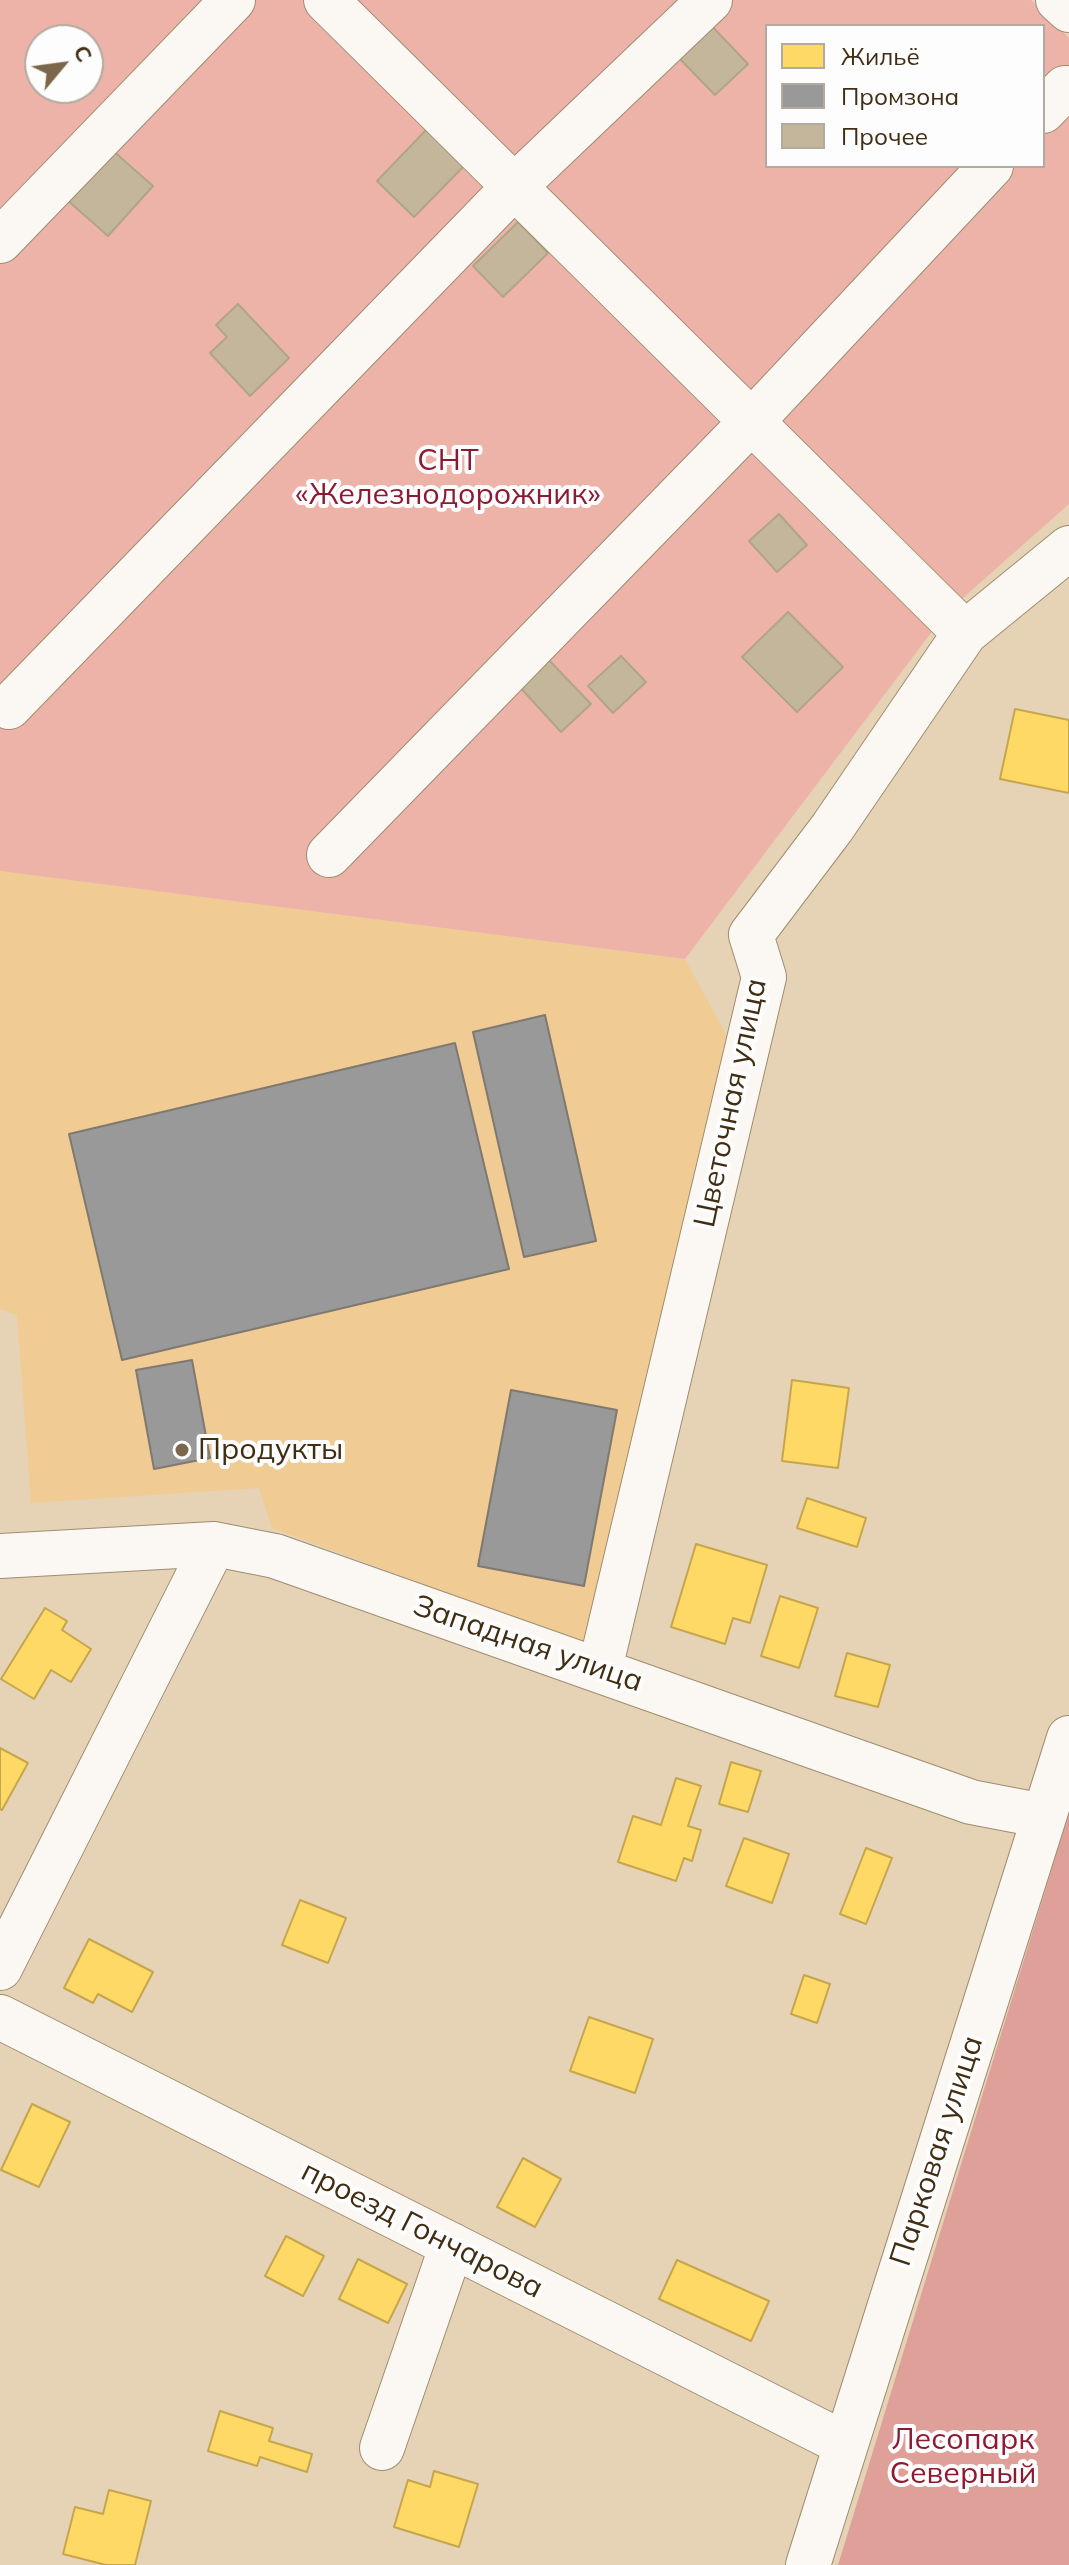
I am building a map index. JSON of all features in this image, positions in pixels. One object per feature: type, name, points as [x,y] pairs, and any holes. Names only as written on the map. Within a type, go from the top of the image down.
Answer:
[{"type":"street","points":[[0,241],[233,0]]},
{"type":"street","points":[[326,0],[965,633]]},
{"type":"street","points":[[9,707],[515,186],[710,0]]},
{"type":"street","points":[[1058,0],[1069,10]]},
{"type":"street","points":[[329,855],[753,420],[989,168]]},
{"type":"street","name":"Цветочная улица","points":[[600,1669],[764,977],[751,935],[832,828],[965,633],[1069,548]]},
{"type":"street","points":[[0,1968],[214,1544]]},
{"type":"street","name":"Западная улица","points":[[0,1556],[214,1544],[275,1556],[971,1802],[1044,1816]]},
{"type":"street","name":"Парковая улица","points":[[808,2565],[1069,1738]]},
{"type":"street","name":"проезд Гончарова","points":[[0,2017],[845,2444]]},
{"type":"street","points":[[382,2448],[452,2245]]},
{"type":"shaded area","points":[[0,871],[685,959],[736,1053],[586,1644],[272,1528],[259,1488],[31,1503],[17,1315],[0,1309]]},
{"type":"green space","name":"СНТ «Железнодорожник»","points":[[0,0],[1031,0],[1069,38],[1069,504],[946,613],[685,959],[0,871]]},
{"type":"green space","name":"Лесопарк Северный","points":[[1069,1814],[1069,2565],[838,2565],[1057,1852]]},
{"type":"building: Жильё","points":[[1015,709],[1069,720],[1069,793],[1000,779]]},
{"type":"building: Жильё","points":[[792,1380],[849,1388],[838,1468],[782,1461]]},
{"type":"building: Жильё","points":[[807,1498],[866,1518],[857,1547],[797,1528]]},
{"type":"building: Жильё","points":[[696,1544],[767,1565],[750,1623],[733,1618],[725,1644],[671,1627]]},
{"type":"building: Жильё","points":[[780,1596],[818,1608],[799,1668],[761,1656]]},
{"type":"building: Жильё","points":[[45,1608],[67,1621],[62,1630],[91,1649],[71,1682],[51,1670],[34,1699],[1,1679]]},
{"type":"building: Жильё","points":[[847,1653],[890,1665],[878,1707],[835,1696]]},
{"type":"building: Жильё","points":[[0,1748],[28,1763],[2,1810],[0,1809]]},
{"type":"building: Жильё","points":[[731,1762],[761,1771],[748,1812],[719,1804]]},
{"type":"building: Жильё","points":[[676,1778],[701,1786],[688,1826],[701,1830],[692,1861],[684,1858],[676,1881],[618,1862],[633,1816],[661,1825]]},
{"type":"building: Жильё","points":[[744,1838],[789,1854],[772,1903],[726,1886]]},
{"type":"building: Жильё","points":[[866,1848],[892,1858],[866,1924],[840,1914]]},
{"type":"building: Жильё","points":[[300,1900],[346,1918],[328,1963],[282,1945]]},
{"type":"building: Жильё","points":[[89,1939],[153,1972],[132,2012],[98,1994],[93,2003],[64,1988]]},
{"type":"building: Жильё","points":[[804,1975],[830,1984],[817,2023],[791,2014]]},
{"type":"building: Жильё","points":[[589,2017],[653,2039],[635,2093],[570,2071]]},
{"type":"building: Жильё","points":[[32,2104],[70,2122],[39,2187],[1,2170]]},
{"type":"building: Жильё","points":[[523,2158],[561,2179],[535,2227],[497,2207]]},
{"type":"building: Жильё","points":[[286,2236],[324,2256],[303,2296],[265,2276]]},
{"type":"building: Жильё","points":[[358,2259],[407,2284],[388,2323],[339,2299]]},
{"type":"building: Жильё","points":[[677,2260],[769,2301],[751,2341],[659,2299]]},
{"type":"building: Жильё","points":[[220,2411],[273,2428],[269,2441],[312,2454],[307,2472],[260,2457],[257,2466],[208,2451]]},
{"type":"building: Жильё","points":[[434,2471],[478,2484],[459,2547],[394,2527],[408,2480],[430,2487]]},
{"type":"building: Жильё","points":[[109,2490],[151,2501],[135,2565],[106,2565],[63,2554],[75,2507],[103,2514]]},
{"type":"building: Промзона","points":[[545,1015],[596,1241],[524,1257],[473,1032]]},
{"type":"building: Промзона","points":[[455,1043],[509,1269],[122,1360],[69,1134]]},
{"type":"building: Промзона","points":[[192,1360],[210,1458],[154,1469],[136,1370]]},
{"type":"building: Промзона","points":[[511,1390],[617,1410],[584,1586],[478,1566]]},
{"type":"building: Прочее","points":[[707,21],[748,64],[715,95],[674,53]]},
{"type":"building: Прочее","points":[[427,129],[465,165],[414,217],[377,181]]},
{"type":"building: Прочее","points":[[111,149],[153,186],[108,236],[66,199]]},
{"type":"building: Прочее","points":[[518,222],[548,253],[503,297],[473,266]]},
{"type":"building: Прочее","points":[[238,304],[289,358],[250,396],[210,353],[227,337],[216,325]]},
{"type":"building: Прочее","points":[[779,514],[807,545],[777,572],[749,541]]},
{"type":"building: Прочее","points":[[788,612],[843,667],[797,712],[742,657]]},
{"type":"building: Прочее","points":[[621,656],[646,682],[613,713],[588,686]]},
{"type":"building: Прочее","points":[[546,657],[591,704],[561,732],[517,684]]},
{"type":"place","name":"Продукты","points":[[182,1450]]}]
